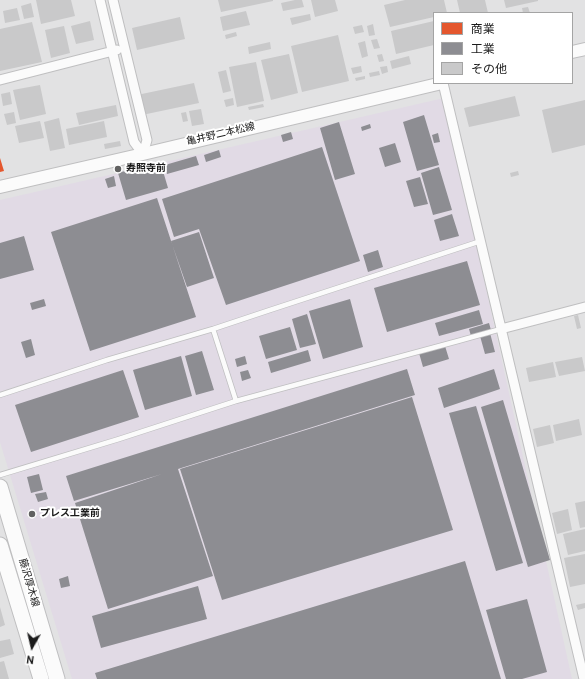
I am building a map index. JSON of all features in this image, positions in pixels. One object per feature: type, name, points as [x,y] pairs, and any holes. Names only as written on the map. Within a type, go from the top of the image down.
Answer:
[{"type":"main road","name":"藤沢厚木線","points":[[0,488],[57,679]]},
{"type":"main road","name":"藤沢厚木線","points":[[0,545],[40,679]]},
{"type":"street","points":[[100,0],[134,142],[143,154]]},
{"type":"street","points":[[113,0],[147,140],[143,154]]},
{"type":"street","points":[[0,80],[124,48]]},
{"type":"street","points":[[573,52],[585,49]]},
{"type":"street","name":"亀井野二本松線","points":[[0,187],[439,84]]},
{"type":"street","points":[[443,84],[584,679]]},
{"type":"street","points":[[501,329],[585,307]]},
{"type":"lane","points":[[0,395],[107,360],[213,329],[481,241]]},
{"type":"lane","points":[[213,329],[236,401]]},
{"type":"lane","points":[[0,475],[119,439],[236,401],[501,329]]},
{"type":"shaded area","points":[[444,98],[572,679],[72,679],[0,442],[0,200]]},
{"type":"building: 商業","points":[[0,158],[4,171],[0,172]]},
{"type":"building: 工業","points":[[424,115],[439,165],[417,171],[403,122]]},
{"type":"building: 工業","points":[[339,122],[355,174],[335,180],[320,128]]},
{"type":"building: 工業","points":[[370,124],[371,128],[362,131],[361,127]]},
{"type":"building: 工業","points":[[291,132],[293,139],[283,142],[281,135]]},
{"type":"building: 工業","points":[[438,133],[440,142],[434,143],[432,135]]},
{"type":"building: 工業","points":[[395,143],[401,162],[385,167],[379,148]]},
{"type":"building: 工業","points":[[322,147],[360,261],[226,305],[199,229],[174,237],[162,199]]},
{"type":"building: 工業","points":[[219,150],[221,157],[206,162],[204,155]]},
{"type":"building: 工業","points":[[196,156],[199,165],[167,174],[165,165]]},
{"type":"building: 工業","points":[[160,161],[168,188],[126,200],[118,173]]},
{"type":"building: 工業","points":[[439,167],[452,210],[433,215],[421,173]]},
{"type":"building: 工業","points":[[114,176],[116,186],[108,188],[105,179]]},
{"type":"building: 工業","points":[[420,177],[428,204],[414,207],[406,181]]},
{"type":"building: 工業","points":[[157,198],[196,317],[90,351],[51,232]]},
{"type":"building: 工業","points":[[452,214],[459,236],[440,241],[434,220]]},
{"type":"building: 工業","points":[[199,232],[214,278],[187,287],[171,241]]},
{"type":"building: 工業","points":[[24,236],[34,270],[0,279],[0,243]]},
{"type":"building: 工業","points":[[378,250],[383,267],[368,272],[363,255]]},
{"type":"building: 工業","points":[[467,261],[480,305],[387,332],[374,288]]},
{"type":"building: 工業","points":[[44,299],[46,306],[32,310],[30,303]]},
{"type":"building: 工業","points":[[350,299],[363,347],[323,359],[309,311]]},
{"type":"building: 工業","points":[[479,310],[483,324],[439,336],[435,323]]},
{"type":"building: 工業","points":[[307,314],[316,344],[300,348],[292,319]]},
{"type":"building: 工業","points":[[489,323],[491,330],[471,336],[469,329]]},
{"type":"building: 工業","points":[[290,327],[297,350],[266,359],[259,336]]},
{"type":"building: 工業","points":[[490,333],[495,352],[485,354],[480,336]]},
{"type":"building: 工業","points":[[31,339],[35,355],[26,358],[21,342]]},
{"type":"building: 工業","points":[[445,346],[449,359],[423,367],[419,353]]},
{"type":"building: 工業","points":[[308,350],[311,361],[271,373],[268,362]]},
{"type":"building: 工業","points":[[202,351],[214,390],[196,395],[185,356]]},
{"type":"building: 工業","points":[[181,356],[192,396],[145,410],[133,370]]},
{"type":"building: 工業","points":[[245,356],[247,364],[237,367],[235,359]]},
{"type":"building: 工業","points":[[407,369],[415,395],[178,469],[213,576],[108,609],[75,503],[162,474],[74,501],[66,476]]},
{"type":"building: 工業","points":[[494,369],[500,389],[444,408],[438,388]]},
{"type":"building: 工業","points":[[123,370],[139,417],[31,452],[15,405]]},
{"type":"building: 工業","points":[[248,370],[251,378],[242,381],[240,372]]},
{"type":"building: 工業","points":[[412,397],[453,530],[222,600],[180,469]]},
{"type":"building: 工業","points":[[503,400],[550,560],[528,567],[481,407]]},
{"type":"building: 工業","points":[[476,406],[523,563],[496,571],[449,413]]},
{"type":"building: 工業","points":[[39,474],[43,490],[31,493],[27,477]]},
{"type":"building: 工業","points":[[46,492],[48,499],[38,502],[35,494]]},
{"type":"building: 工業","points":[[465,561],[501,679],[97,679],[95,673]]},
{"type":"building: 工業","points":[[68,576],[70,586],[61,588],[59,579]]},
{"type":"building: 工業","points":[[198,586],[207,619],[101,648],[92,616]]},
{"type":"building: 工業","points":[[527,599],[547,672],[522,679],[506,679],[486,610]]},
{"type":"building: その他","points":[[36,0],[71,0],[75,16],[41,24]]},
{"type":"building: その他","points":[[218,0],[273,0],[273,1],[221,12]]},
{"type":"building: その他","points":[[302,0],[304,7],[283,11],[281,3]]},
{"type":"building: その他","points":[[311,0],[335,0],[338,11],[315,17]]},
{"type":"building: その他","points":[[405,0],[444,0],[447,12],[433,12],[433,17],[390,27],[384,5]]},
{"type":"building: その他","points":[[457,0],[485,0],[488,12],[460,12]]},
{"type":"building: その他","points":[[504,0],[538,0],[538,1],[506,8]]},
{"type":"building: その他","points":[[31,3],[34,17],[24,19],[21,6]]},
{"type":"building: その他","points":[[528,7],[530,12],[523,12],[522,8]]},
{"type":"building: その他","points":[[17,8],[20,20],[5,23],[3,11]]},
{"type":"building: その他","points":[[246,11],[250,25],[223,31],[220,17]]},
{"type":"building: その他","points":[[310,14],[311,20],[292,25],[290,18]]},
{"type":"building: その他","points":[[180,17],[185,39],[137,50],[132,28]]},
{"type":"building: その他","points":[[90,21],[94,40],[76,44],[71,26]]},
{"type":"building: その他","points":[[433,21],[433,45],[396,54],[391,31]]},
{"type":"building: その他","points":[[32,22],[42,62],[0,71],[0,29]]},
{"type":"building: その他","points":[[373,24],[375,35],[369,36],[367,26]]},
{"type":"building: その他","points":[[362,25],[364,32],[355,34],[353,27]]},
{"type":"building: その他","points":[[64,26],[70,53],[51,58],[45,30]]},
{"type":"building: その他","points":[[236,32],[237,36],[226,39],[225,35]]},
{"type":"building: その他","points":[[338,35],[349,81],[302,92],[291,46]]},
{"type":"building: その他","points":[[377,39],[380,48],[374,49],[371,40]]},
{"type":"building: その他","points":[[365,41],[368,56],[362,58],[358,43]]},
{"type":"building: その他","points":[[270,42],[271,49],[249,54],[248,47]]},
{"type":"building: その他","points":[[289,54],[298,93],[271,100],[261,60]]},
{"type":"building: その他","points":[[382,54],[384,61],[379,62],[377,55]]},
{"type":"building: その他","points":[[409,56],[411,64],[392,69],[390,61]]},
{"type":"building: その他","points":[[256,62],[264,101],[237,107],[229,67]]},
{"type":"building: その他","points":[[361,66],[362,72],[353,74],[351,68]]},
{"type":"building: その他","points":[[387,66],[388,72],[382,74],[380,67]]},
{"type":"building: その他","points":[[226,70],[231,91],[223,93],[218,72]]},
{"type":"building: その他","points":[[379,71],[380,75],[370,77],[369,73]]},
{"type":"building: その他","points":[[365,76],[365,79],[356,81],[355,78]]},
{"type":"building: その他","points":[[194,83],[199,103],[142,115],[137,95]]},
{"type":"building: その他","points":[[40,85],[46,114],[20,120],[13,90]]},
{"type":"building: その他","points":[[10,92],[12,104],[3,106],[1,94]]},
{"type":"building: その他","points":[[515,96],[520,116],[469,127],[464,108]]},
{"type":"building: その他","points":[[233,98],[234,105],[226,107],[224,100]]},
{"type":"building: その他","points":[[585,100],[585,145],[552,153],[542,110]]},
{"type":"building: その他","points":[[263,104],[264,107],[249,110],[248,107]]},
{"type":"building: その他","points":[[116,105],[118,116],[79,125],[76,113]]},
{"type":"building: その他","points":[[201,109],[204,124],[192,126],[189,111]]},
{"type":"building: その他","points":[[14,112],[16,123],[7,125],[4,114]]},
{"type":"building: その他","points":[[186,112],[188,121],[183,122],[181,113]]},
{"type":"building: その他","points":[[59,118],[65,148],[50,151],[44,122]]},
{"type":"building: その他","points":[[40,121],[44,138],[19,143],[15,126]]},
{"type":"building: その他","points":[[104,121],[107,137],[69,145],[66,129]]},
{"type":"building: その他","points":[[120,141],[121,146],[105,149],[104,144]]},
{"type":"building: その他","points":[[518,171],[519,175],[511,177],[510,173]]},
{"type":"building: その他","points":[[578,315],[581,328],[577,329],[574,316]]},
{"type":"building: その他","points":[[582,357],[585,371],[559,376],[555,362]]},
{"type":"building: その他","points":[[553,362],[556,377],[529,382],[526,368]]},
{"type":"building: その他","points":[[579,419],[582,435],[556,441],[553,425]]},
{"type":"building: その他","points":[[550,425],[554,443],[537,447],[533,429]]},
{"type":"building: その他","points":[[585,501],[585,527],[580,528],[575,503]]},
{"type":"building: その他","points":[[568,509],[572,530],[557,534],[552,513]]},
{"type":"building: その他","points":[[585,529],[585,551],[568,555],[563,534]]},
{"type":"building: その他","points":[[585,554],[585,584],[570,587],[564,558]]},
{"type":"building: その他","points":[[585,603],[585,608],[578,610],[576,605]]},
{"type":"building: その他","points":[[0,607],[5,625],[0,627]]},
{"type":"building: その他","points":[[10,639],[14,654],[0,658],[0,641]]},
{"type":"building: その他","points":[[4,661],[9,679],[0,679],[0,662]]},
{"type":"place","name":"寿照寺前","points":[[118,169]]},
{"type":"place","name":"プレス工業前","points":[[32,514]]}]
